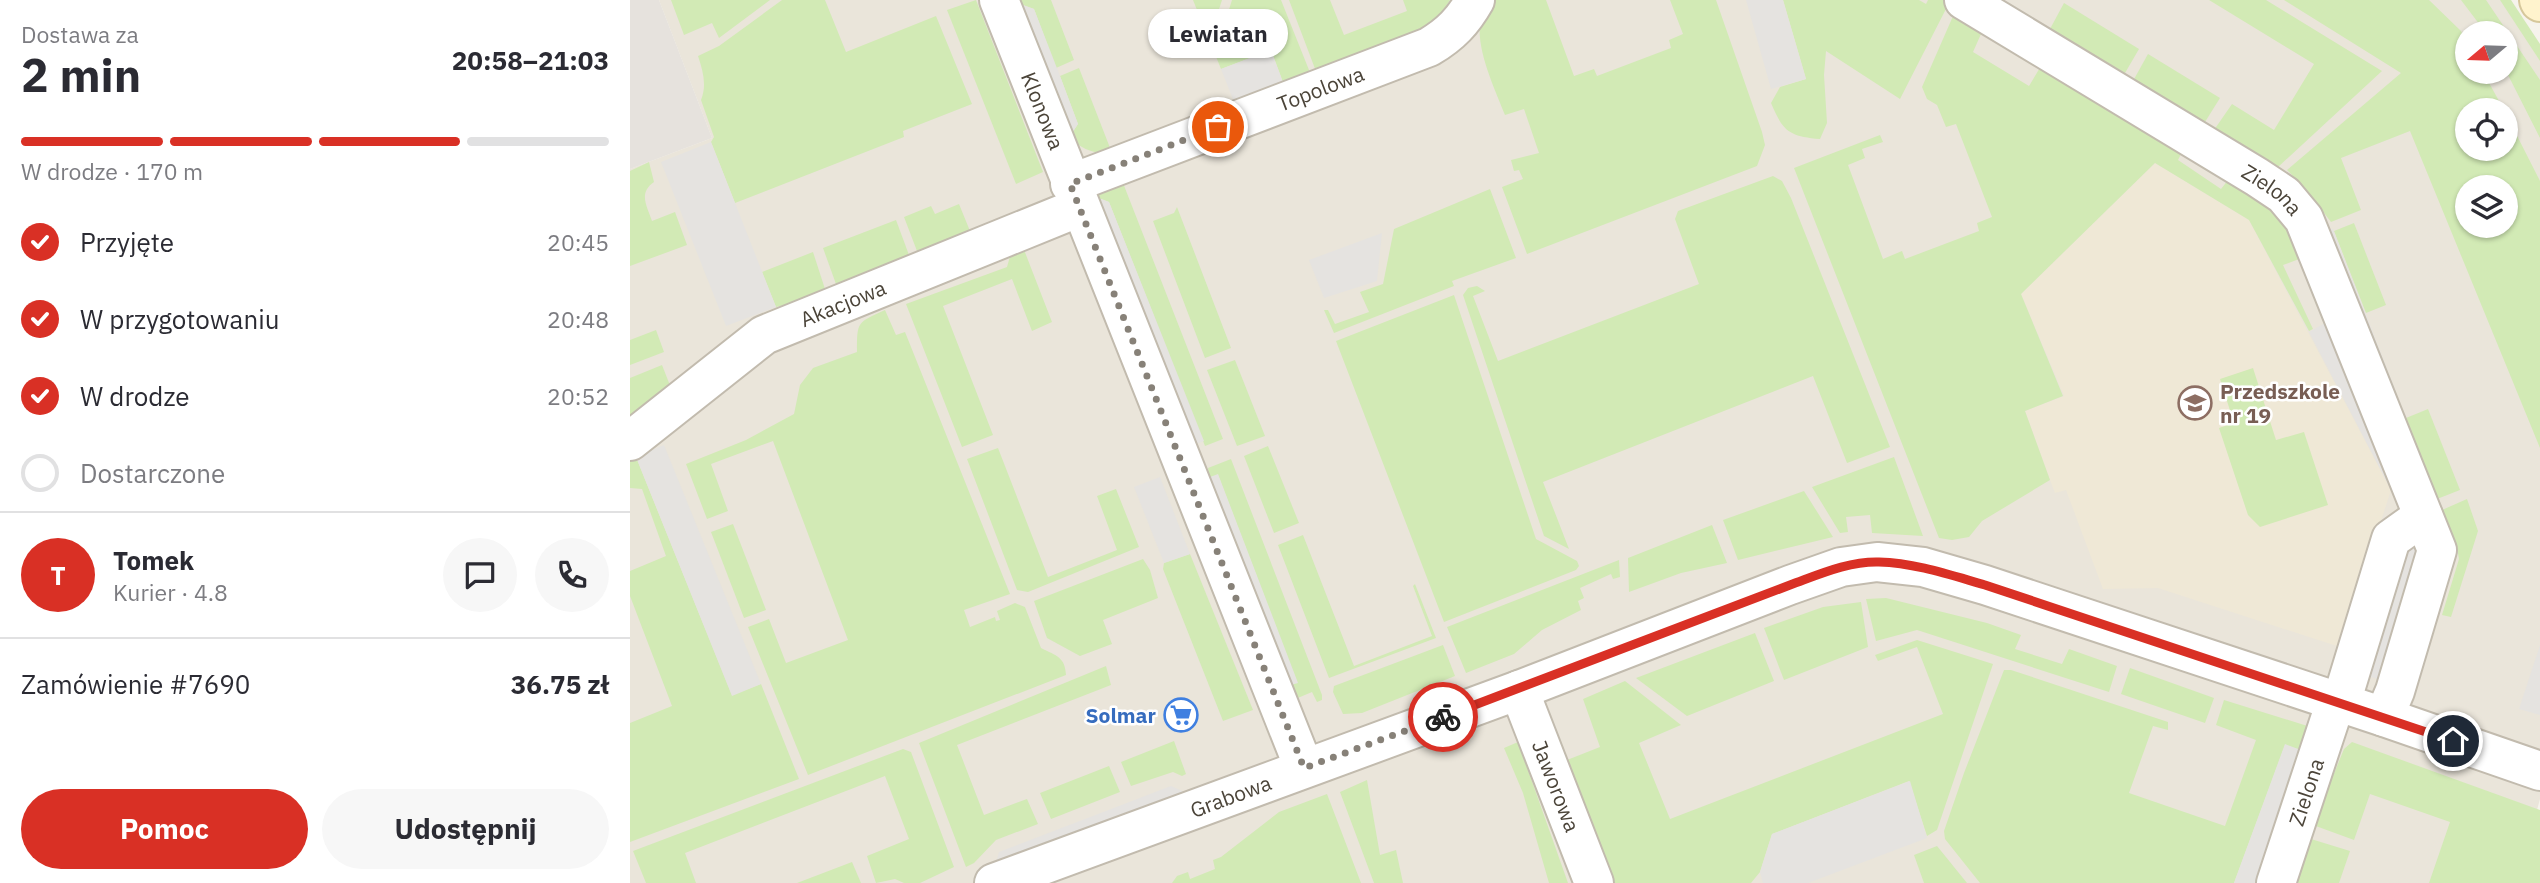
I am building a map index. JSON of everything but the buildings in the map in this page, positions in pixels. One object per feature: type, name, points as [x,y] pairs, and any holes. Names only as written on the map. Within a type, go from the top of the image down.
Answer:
[{"type":"street","name":"Klonowa","points":[[999,0],[1304,768]]},
{"type":"street","name":"Topolowa","points":[[1075,195],[1429,47],[1460,25],[1475,0]]},
{"type":"street","name":"Zielona","points":[[1964,0],[2284,195],[2304,219],[2437,550],[2385,716]]},
{"type":"street","name":"Akacjowa","points":[[630,441],[764,335],[1075,195]]},
{"type":"street","name":"Zielona","points":[[2276,883],[2339,702],[2390,539],[2423,516]]},
{"type":"street","name":"Grabowa","points":[[994,883],[1519,690],[1790,585],[1841,567],[1877,562],[1923,567],[1985,585],[2385,716],[2540,771]]},
{"type":"street","name":"Jaworowa","points":[[1519,690],[1594,883]]},
{"type":"shaded area","points":[[630,0],[659,0],[712,138],[630,169]]},
{"type":"shaded area","points":[[659,0],[2508,0],[2540,45],[2540,799],[2517,883],[630,883],[630,169],[712,138]]},
{"type":"shaded area","points":[[1746,0],[1783,0],[1806,79],[1771,89]]},
{"type":"shaded area","points":[[1020,4],[1034,9],[1060,76],[1078,124],[1070,136]]},
{"type":"shaded area","points":[[1271,50],[1284,85],[1236,107],[1221,69]]},
{"type":"shaded area","points":[[711,142],[776,307],[726,326],[661,162]]},
{"type":"shaded area","name":"Przedszkole nr 19","points":[[2155,163],[2249,220],[2391,490],[2340,647],[2158,588],[2103,589],[2066,490],[2055,493],[2050,480],[2025,411],[2064,396],[2021,294]]},
{"type":"shaded area","points":[[1096,197],[1109,202],[1204,441],[1193,445]]},
{"type":"shaded area","points":[[2333,229],[2399,400],[2393,416],[2322,233]]},
{"type":"shaded area","points":[[1382,233],[1377,281],[1324,298],[1309,260]]},
{"type":"shaded area","points":[[2325,323],[2404,476],[2391,490],[2309,332]]},
{"type":"shaded area","points":[[664,445],[761,684],[732,696],[636,457]]},
{"type":"shaded area","points":[[1218,474],[1298,683],[1287,686],[1205,479]]},
{"type":"shaded area","points":[[1160,477],[1190,554],[1164,563],[1134,487]]},
{"type":"shaded area","points":[[2400,540],[2430,549],[2386,682],[2357,672]]},
{"type":"shaded area","points":[[2540,645],[2540,715],[2519,709]]},
{"type":"shaded area","points":[[2285,744],[2309,753],[2266,883],[2234,883]]},
{"type":"shaded area","points":[[1910,781],[1927,838],[1808,883],[1763,883],[1760,872],[1772,834]]},
{"type":"shaded area","points":[[1171,786],[1189,794],[994,870],[999,852]]},
{"type":"green space","points":[[671,0],[770,0],[719,38],[712,23],[684,35]]},
{"type":"green space","points":[[782,0],[825,0],[846,52],[936,16],[972,104],[903,131],[904,137],[735,203],[711,142],[714,137],[701,100],[704,83],[698,56],[719,46]]},
{"type":"green space","points":[[976,0],[1043,172],[1016,184],[947,10]]},
{"type":"green space","points":[[1019,0],[1051,0],[1074,60],[1056,68],[1034,9],[1020,4]]},
{"type":"green space","points":[[1193,0],[1222,0],[1209,40]]},
{"type":"green space","points":[[1232,0],[1281,0],[1311,75],[1284,85],[1271,50],[1221,69],[1215,54]]},
{"type":"green space","points":[[1289,0],[1330,0],[1344,35],[1407,11],[1403,0],[1450,0],[1439,17],[1425,29],[1317,74]]},
{"type":"green space","points":[[1494,0],[1546,0],[1574,76],[1594,69],[1597,76],[1671,48],[1669,40],[1683,34],[1670,0],[1716,0],[1762,132],[1765,145],[1757,166],[1527,254],[1502,187],[1523,179],[1519,170],[1514,171],[1511,160],[1539,153],[1524,109],[1505,115],[1483,54],[1480,41],[1482,15]]},
{"type":"green space","points":[[1783,0],[1919,0],[1926,4],[1928,0],[1943,0],[1948,5],[1900,99],[1826,51],[1824,75],[1827,123],[1820,139],[1801,136],[1788,130],[1779,120],[1771,103],[1780,87],[1806,79]]},
{"type":"green space","points":[[2209,0],[2266,0],[2382,71],[2277,168],[2214,130],[2232,104],[2274,130],[2314,64]]},
{"type":"green space","points":[[2284,0],[2429,0],[2455,25],[2455,84],[2490,84],[2497,98],[2455,98],[2455,161],[2518,161],[2518,138],[2540,181],[2540,448],[2410,131],[2341,158],[2361,210],[2331,222],[2305,188],[2287,170],[2401,73]]},
{"type":"green space","points":[[2461,0],[2486,0],[2500,21],[2477,21]]},
{"type":"green space","points":[[2500,0],[2511,0],[2540,44],[2540,61],[2518,27],[2518,21],[2514,21]]},
{"type":"green space","points":[[2064,3],[2139,49],[2125,73],[2050,29]]},
{"type":"green space","points":[[1957,7],[1997,34],[1993,40],[1981,34],[1973,52],[2029,86],[2044,61],[2183,150],[2178,160],[2221,189],[2232,175],[2281,210],[2307,256],[2283,265],[2313,329],[2309,331],[2249,220],[2155,163],[2021,294],[2063,396],[2025,411],[2050,480],[1982,521],[1969,537],[1952,540],[1939,538],[1794,168],[1880,135],[1883,142],[1862,149],[1865,158],[1848,165],[1883,259],[1902,251],[1905,259],[1979,231],[1977,223],[1992,217],[1956,124],[1946,127],[1937,105],[1927,99],[1922,87]]},
{"type":"green space","points":[[2518,47],[2540,80],[2540,138],[2513,84],[2518,84]]},
{"type":"green space","points":[[2148,54],[2220,98],[2205,122],[2133,81]]},
{"type":"green space","points":[[1079,68],[1112,153],[1088,150],[1070,136],[1078,124],[1060,76]]},
{"type":"green space","points":[[649,162],[654,182],[646,191],[645,200],[652,221],[675,212],[687,245],[630,266],[630,171]]},
{"type":"green space","points":[[1773,176],[1782,181],[1791,198],[1890,447],[1847,463],[1813,376],[1543,482],[1569,549],[1544,536],[1463,295],[1468,288],[1477,286],[1485,291],[1473,296],[1498,361],[1699,284],[1675,219],[1678,211]]},
{"type":"green space","points":[[1123,183],[1223,439],[1205,446],[1109,202],[1096,197],[1096,191]]},
{"type":"green space","points":[[1490,189],[1516,258],[1452,281],[1454,286],[1334,333],[1324,310],[1328,310],[1335,324],[1369,312],[1360,292],[1383,284],[1394,229]]},
{"type":"green space","points":[[959,204],[970,231],[917,251],[904,217],[931,206],[935,214]]},
{"type":"green space","points":[[1177,207],[1231,348],[1205,358],[1153,221],[1174,213]]},
{"type":"green space","points":[[896,220],[909,255],[836,284],[823,248]]},
{"type":"green space","points":[[2354,223],[2386,305],[2366,313],[2334,231]]},
{"type":"green space","points":[[1021,242],[1052,322],[1032,331],[1012,279],[943,306],[993,435],[962,447],[906,304],[1007,267],[1013,246]]},
{"type":"green space","points":[[813,252],[825,289],[776,307],[762,272]]},
{"type":"green space","points":[[1454,295],[1536,539],[1577,561],[1579,566],[1576,570],[1444,622],[1336,341]]},
{"type":"green space","points":[[885,310],[896,335],[905,332],[1010,594],[964,610],[970,627],[995,617],[996,621],[1000,620],[997,611],[1015,603],[1025,607],[1041,648],[1062,661],[1066,675],[808,775],[748,627],[769,619],[786,663],[848,640],[773,441],[711,464],[728,511],[707,519],[686,464],[746,440],[794,414],[800,385],[813,368],[857,352],[860,324]]},
{"type":"green space","points":[[656,330],[664,352],[630,365],[630,340]]},
{"type":"green space","points":[[1235,360],[1265,436],[1237,446],[1207,370]]},
{"type":"green space","points":[[662,365],[673,393],[630,422],[630,378]]},
{"type":"green space","points":[[2253,368],[2276,440],[2304,432],[2328,505],[2260,527],[2248,515],[2219,428],[2234,423],[2220,379]]},
{"type":"green space","points":[[2428,409],[2460,490],[2437,499],[2406,418]]},
{"type":"green space","points":[[1268,446],[1299,523],[1274,533],[1244,456]]},
{"type":"green space","points":[[998,448],[1048,577],[1117,550],[1097,496],[1116,489],[1139,547],[1028,592],[1017,590],[967,459]]},
{"type":"green space","points":[[636,457],[732,695],[761,684],[799,779],[630,842],[630,723],[672,706],[630,596],[630,571],[666,556],[642,489],[630,488],[630,458]]},
{"type":"green space","points":[[1894,457],[1923,536],[1872,533],[1870,515],[1846,517],[1848,532],[1840,533],[1812,487]]},
{"type":"green space","points":[[1231,459],[1322,695],[1322,700],[1317,702],[1312,692],[1293,700],[1287,686],[1297,682],[1218,475],[1209,478],[1208,468]]},
{"type":"green space","points":[[1804,491],[1833,537],[1738,560],[1723,520]]},
{"type":"green space","points":[[2467,499],[2478,531],[2451,617],[2442,615],[2459,559],[2442,510]]},
{"type":"green space","points":[[733,524],[766,610],[744,618],[711,532]]},
{"type":"green space","points":[[1712,525],[1727,563],[1681,573],[1629,592],[1628,558]]},
{"type":"green space","points":[[1303,535],[1354,666],[1432,636],[1413,586],[1415,584],[1436,638],[1329,678],[1278,545]]},
{"type":"green space","points":[[1190,554],[1253,710],[1223,721],[1163,569],[1164,563]]},
{"type":"green space","points":[[1143,559],[1150,570],[1158,598],[1103,620],[1112,644],[1080,656],[1047,638],[1034,601]]},
{"type":"green space","points":[[1619,560],[1620,577],[1613,579],[1611,574],[1580,588],[1584,598],[1578,601],[1581,610],[1542,630],[1514,654],[1466,673],[1447,627]]},
{"type":"green space","points":[[1886,598],[1987,623],[2021,635],[2015,649],[2062,664],[2069,649],[2117,666],[2109,692],[1917,630],[1876,641],[1866,599]]},
{"type":"green space","points":[[1861,602],[1868,647],[1784,680],[1764,628],[1823,607]]},
{"type":"green space","points":[[1755,633],[1774,681],[1687,716],[1636,678]]},
{"type":"green space","points":[[1917,640],[1993,664],[1937,830],[1927,836],[1909,781],[1772,834],[1760,872],[1751,883],[1612,883],[1567,760],[1600,747],[1583,699],[1625,681],[1681,725],[1639,743],[1670,819],[1943,714],[1917,647],[1878,661],[1875,655]]},
{"type":"green space","points":[[1443,645],[1455,676],[1362,713],[1343,714],[1333,692],[1334,686]]},
{"type":"green space","points":[[1106,666],[1111,685],[957,745],[984,815],[1027,799],[1038,824],[996,840],[974,863],[966,867],[919,743]]},
{"type":"green space","points":[[2130,668],[2214,698],[2205,723],[2121,694]]},
{"type":"green space","points":[[2004,670],[2011,670],[2168,722],[2168,730],[2153,726],[2129,793],[2225,826],[2256,740],[2216,725],[2224,700],[2317,729],[2309,753],[2285,745],[2234,883],[1980,883],[1945,839],[1944,831]]},
{"type":"green space","points":[[1174,741],[1186,774],[1182,776],[1173,772],[1131,786],[1121,762]]},
{"type":"green space","points":[[1518,742],[1568,883],[1549,883],[1523,793],[1504,748]]},
{"type":"green space","points":[[2352,742],[2540,810],[2540,883],[2429,883],[2450,822],[2370,794],[2354,840],[2313,825],[2344,749]]},
{"type":"green space","points":[[903,749],[911,752],[954,867],[920,883],[904,883],[895,879],[876,883],[867,856],[909,839],[885,776],[685,853],[696,883],[646,883],[633,851]]},
{"type":"green space","points":[[1109,766],[1120,792],[1051,819],[1040,793]]},
{"type":"green space","points":[[1367,780],[1380,855],[1396,850],[1403,883],[1374,883],[1340,792]]},
{"type":"green space","points":[[1327,794],[1361,883],[1172,883],[1177,876],[1188,872],[1190,879],[1215,869],[1213,860],[1221,857],[1279,812]]},
{"type":"green space","points":[[2311,839],[2350,851],[2339,883],[2295,883],[2307,841]]},
{"type":"green space","points":[[1937,846],[1967,883],[1924,883],[1914,855]]},
{"type":"green space","points":[[852,862],[861,883],[797,883]]},
{"type":"way so far","points":[[1218,127],[1070,184],[1304,768],[1443,717]]},
{"type":"place","name":"Lewiatan","points":[[1218,127]]},
{"type":"place","name":"Przedszkole nr 19","points":[[2195,403]]},
{"type":"place","name":"Solmar","points":[[1181,715]]},
{"type":"route","points":[[1443,717],[1790,585],[1841,567],[1877,562],[1923,567],[1985,585],[2385,716],[2453,741]]}]
